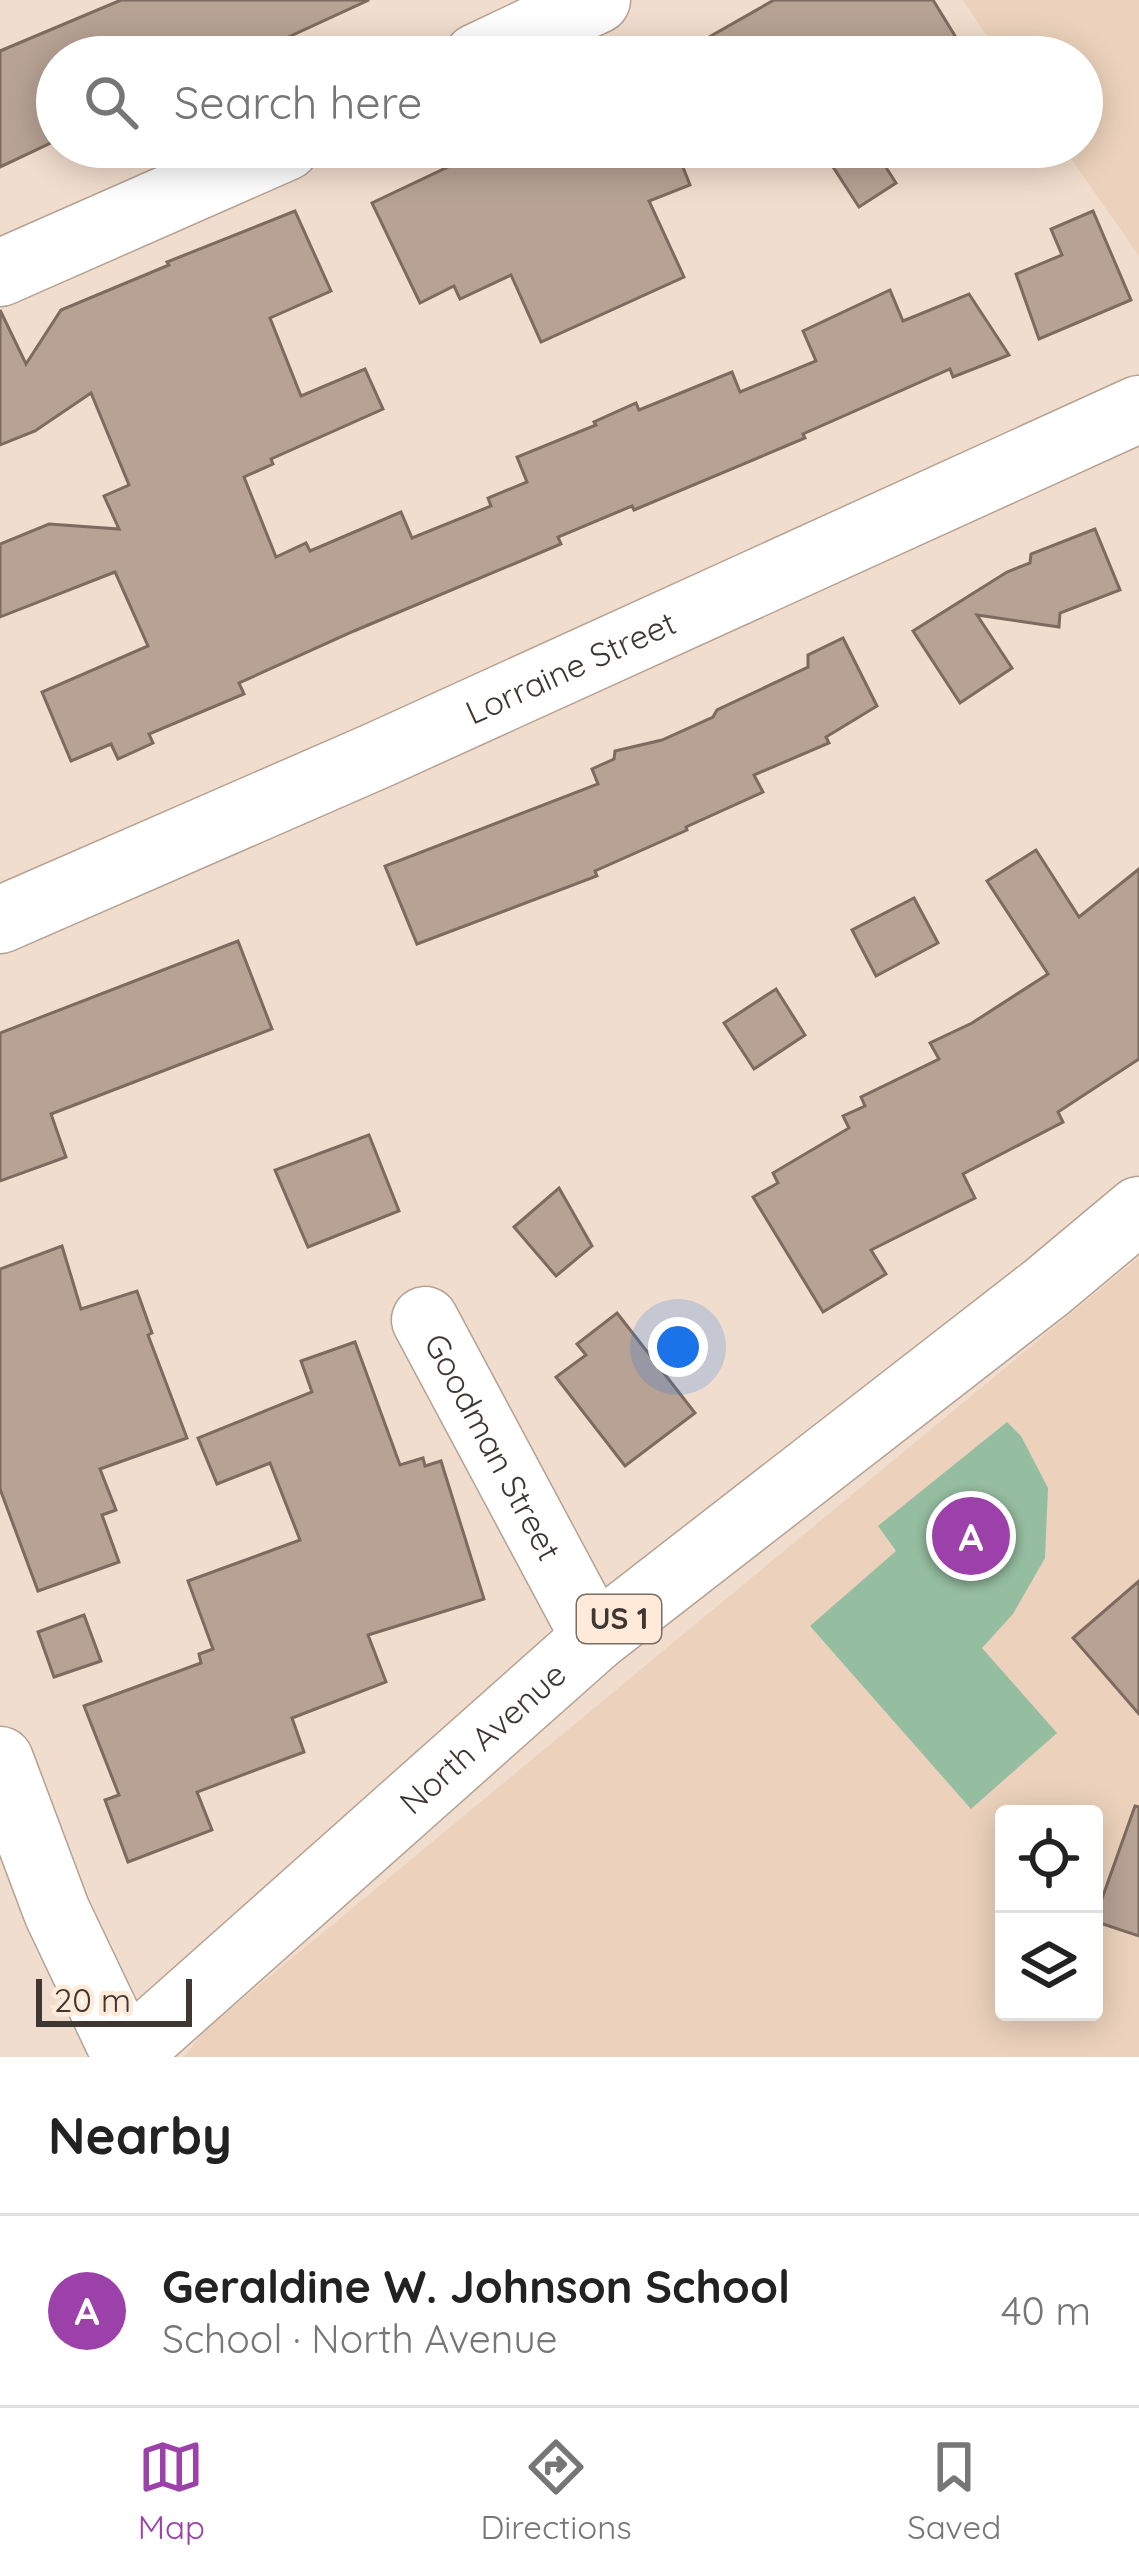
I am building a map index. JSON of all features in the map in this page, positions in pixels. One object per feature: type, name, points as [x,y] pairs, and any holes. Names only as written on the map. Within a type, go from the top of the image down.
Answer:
[{"type":"street","points":[[521,36],[597,0]]},
{"type":"street","points":[[0,273],[238,168]]},
{"type":"street","name":"Lorraine Street","points":[[0,920],[376,756],[1139,409]]},
{"type":"street","name":"North Avenue","points":[[125,2057],[595,1638],[1047,1288],[1139,1210]]},
{"type":"street","name":"Goodman Street","points":[[425,1320],[595,1638]]},
{"type":"street","points":[[0,1760],[57,1912],[125,2057]]},
{"type":"shaded area","points":[[963,0],[1139,0],[1139,256],[1078,168],[1103,168],[1103,36],[987,36]]},
{"type":"shaded area","points":[[1139,1257],[1139,2057],[184,2057],[204,2031]]},
{"type":"green space","points":[[1007,1422],[1021,1436],[1048,1488],[1045,1558],[1013,1614],[982,1648],[1057,1733],[971,1809],[810,1626],[896,1551],[878,1526]]},
{"type":"building","points":[[121,0],[369,0],[291,36],[36,36],[36,150],[0,167],[0,51]]},
{"type":"building","points":[[774,0],[933,0],[955,36],[711,36]]},
{"type":"building","points":[[446,168],[683,168],[690,185],[649,201],[684,277],[541,342],[511,275],[460,299],[454,286],[420,303],[372,203]]},
{"type":"building","points":[[834,168],[886,168],[896,183],[859,207]]},
{"type":"building","points":[[295,211],[331,291],[270,318],[301,396],[365,369],[383,409],[271,459],[273,464],[244,477],[276,557],[306,543],[310,551],[401,512],[412,538],[491,506],[488,498],[527,482],[517,457],[636,403],[639,410],[732,372],[740,392],[816,361],[803,331],[890,290],[903,321],[969,294],[1009,355],[953,377],[950,369],[803,434],[805,438],[558,537],[561,544],[239,683],[244,694],[149,734],[153,743],[118,759],[111,744],[71,761],[42,692],[148,646],[115,572],[0,617],[0,544],[49,524],[119,529],[104,496],[129,485],[91,393],[35,431],[0,445],[0,310],[26,364],[61,310]]},
{"type":"building","points":[[1093,211],[1131,300],[1039,339],[1016,274],[1062,255],[1051,229]]},
{"type":"building","points":[[1095,529],[1120,590],[1060,613],[1059,627],[977,615],[1012,668],[960,703],[913,631],[1007,572],[1030,563],[1031,554]]},
{"type":"building","points":[[843,638],[877,706],[826,737],[829,743],[754,775],[763,792],[595,871],[597,876],[417,944],[385,866],[598,784],[592,769],[614,759],[615,751],[662,740],[713,717],[717,710],[808,667],[808,655]]},
{"type":"building","points":[[1036,850],[1079,917],[1139,869],[1139,1059],[1058,1112],[1063,1122],[963,1174],[975,1198],[871,1250],[886,1274],[823,1312],[753,1197],[778,1183],[773,1173],[849,1128],[843,1116],[865,1106],[861,1097],[939,1059],[930,1043],[972,1023],[1048,974],[987,881]]},
{"type":"building","points":[[914,898],[938,943],[876,976],[852,930]]},
{"type":"building","points":[[238,941],[272,1029],[51,1114],[66,1157],[0,1181],[0,1033]]},
{"type":"building","points":[[776,989],[805,1035],[754,1069],[724,1023]]},
{"type":"building","points":[[369,1135],[399,1211],[308,1247],[275,1170]]},
{"type":"building","points":[[559,1188],[592,1246],[556,1276],[514,1227]]},
{"type":"building","points":[[62,1246],[81,1309],[137,1291],[152,1333],[148,1335],[187,1438],[100,1469],[116,1510],[102,1515],[119,1562],[38,1591],[0,1489],[0,1269]]},
{"type":"building","points":[[617,1313],[695,1413],[625,1466],[556,1377],[586,1355],[577,1344]]},
{"type":"building","points":[[355,1342],[400,1465],[423,1458],[425,1466],[441,1461],[484,1599],[368,1635],[386,1682],[292,1718],[304,1752],[197,1792],[212,1830],[128,1862],[105,1800],[119,1795],[84,1706],[201,1663],[199,1654],[213,1649],[188,1581],[300,1540],[270,1463],[217,1484],[198,1438],[312,1392],[301,1361]]},
{"type":"building","points":[[1139,1581],[1139,1714],[1073,1638]]},
{"type":"building","points":[[84,1615],[101,1661],[54,1677],[38,1632]]},
{"type":"building","points":[[1135,1806],[1139,1807],[1139,1936],[1103,1924],[1103,1896]]},
{"type":"place","name":"Geraldine W. Johnson School","points":[[971,1536]]}]
